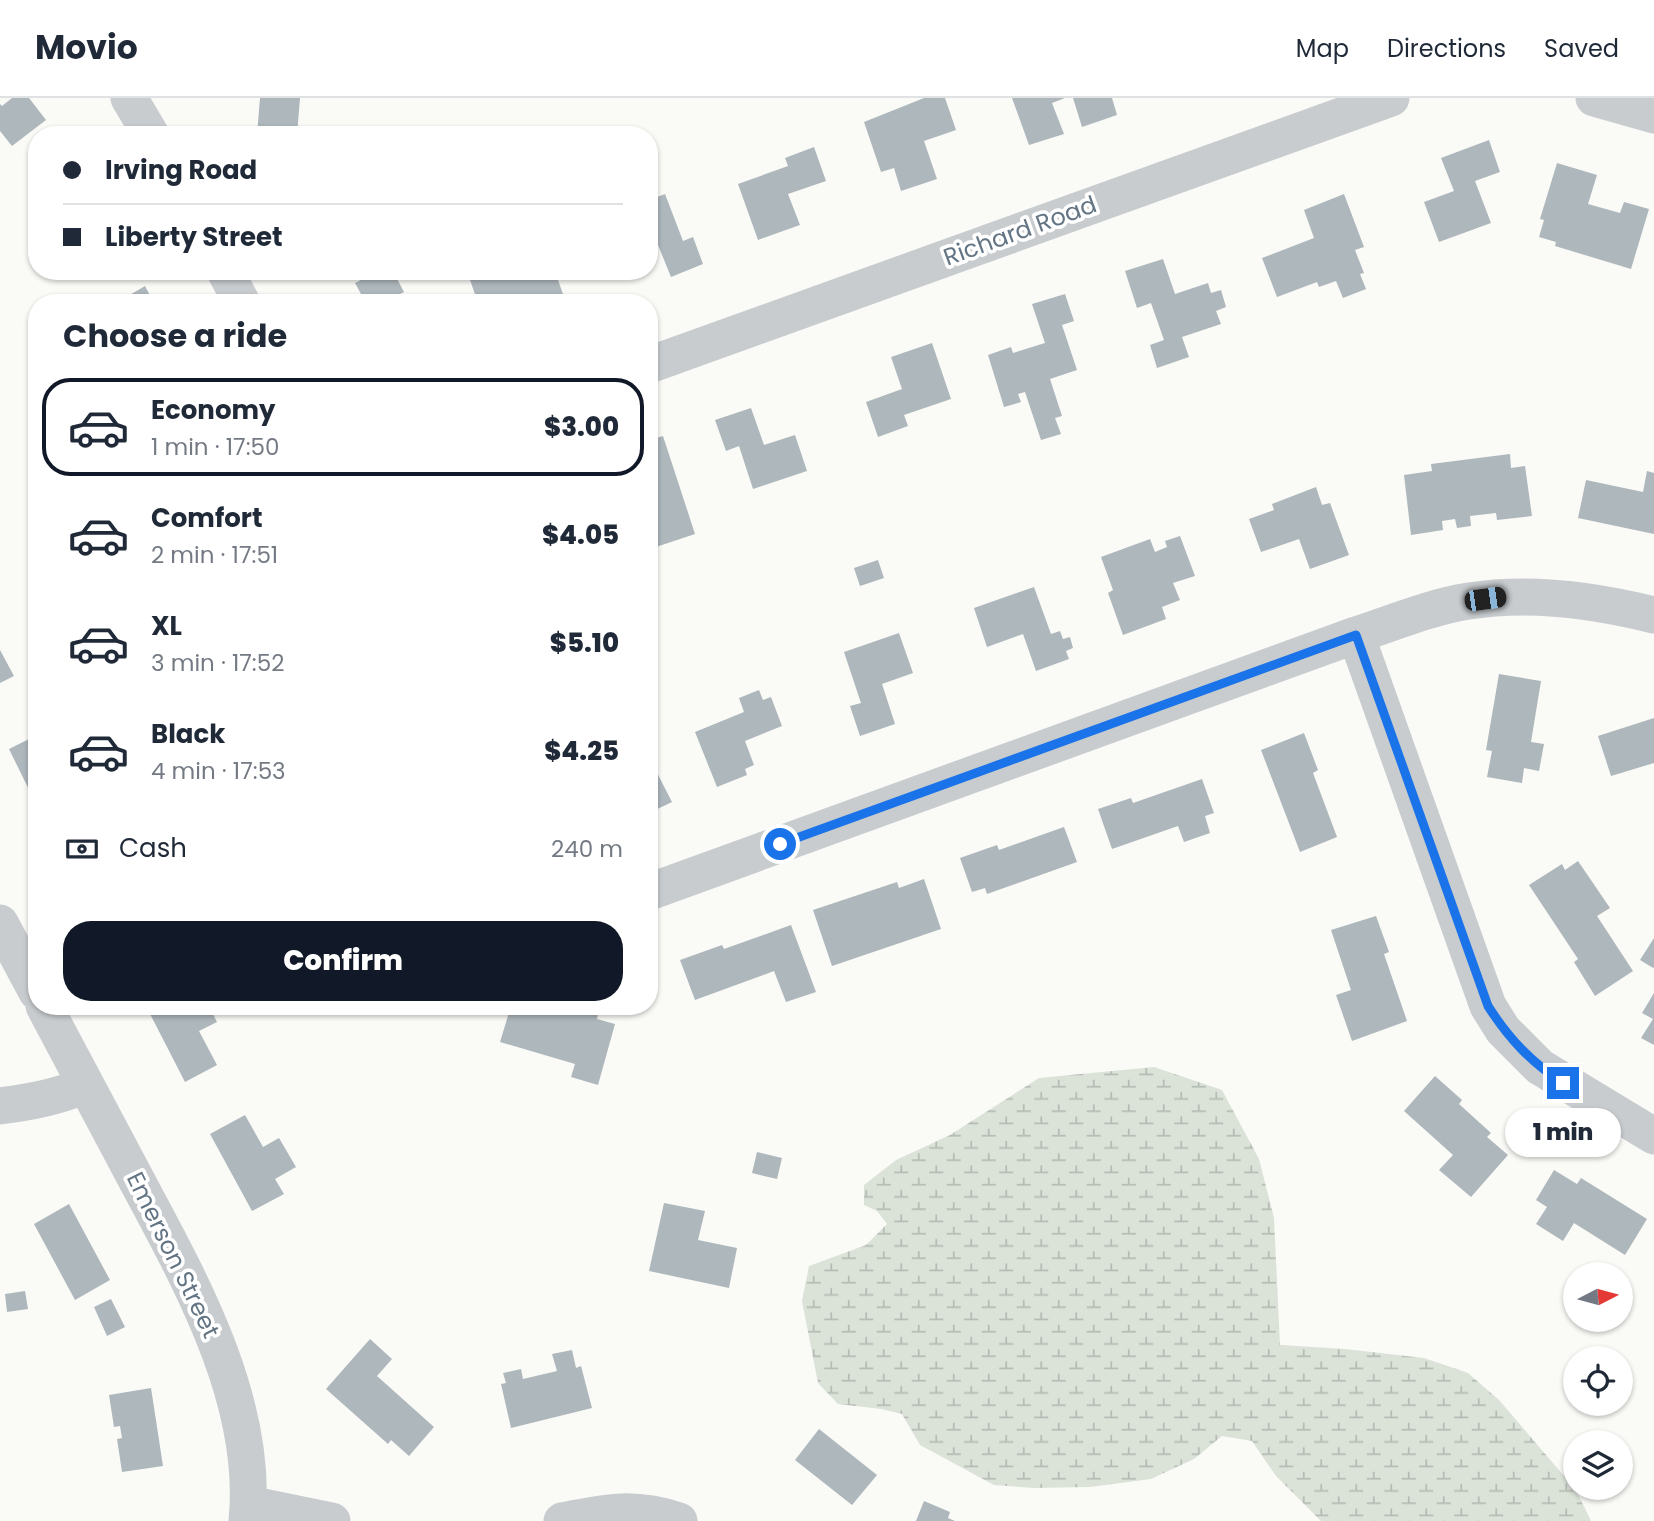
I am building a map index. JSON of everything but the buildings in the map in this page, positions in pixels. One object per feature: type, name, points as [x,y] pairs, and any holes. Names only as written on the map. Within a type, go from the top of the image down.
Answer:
[{"type":"street","points":[[129,98],[146,126]]},
{"type":"street","name":"Richard Road","points":[[658,362],[1391,98]]},
{"type":"street","points":[[1594,98],[1654,114]]},
{"type":"street","points":[[658,889],[1356,635],[1430,611],[1467,601],[1503,597],[1579,600],[1654,615]]},
{"type":"street","points":[[1356,635],[1488,1006],[1519,1049],[1540,1067],[1654,1136]]},
{"type":"street","points":[[0,923],[28,975]]},
{"type":"street","name":"Emerson Street","points":[[49,1015],[182,1264],[218,1347],[243,1439],[248,1513]]},
{"type":"street","points":[[0,1106],[38,1101],[86,1085]]},
{"type":"street","points":[[562,1521],[629,1510],[658,1514],[679,1521]]},
{"type":"street","points":[[248,1513],[332,1521]]},
{"type":"green space","points":[[1154,1067],[1222,1090],[1259,1159],[1274,1218],[1280,1345],[1424,1358],[1468,1373],[1499,1400],[1563,1475],[1563,1500],[1581,1500],[1591,1521],[1321,1521],[1276,1476],[1252,1441],[1222,1436],[1194,1459],[1151,1479],[1090,1487],[1034,1488],[994,1485],[920,1445],[902,1414],[838,1404],[818,1383],[802,1301],[809,1266],[866,1245],[887,1224],[877,1211],[864,1205],[864,1185],[896,1160],[950,1135],[1039,1078]]},
{"type":"route","points":[[780,844],[1356,635],[1476,979],[1488,1006],[1519,1049],[1563,1083]]}]
